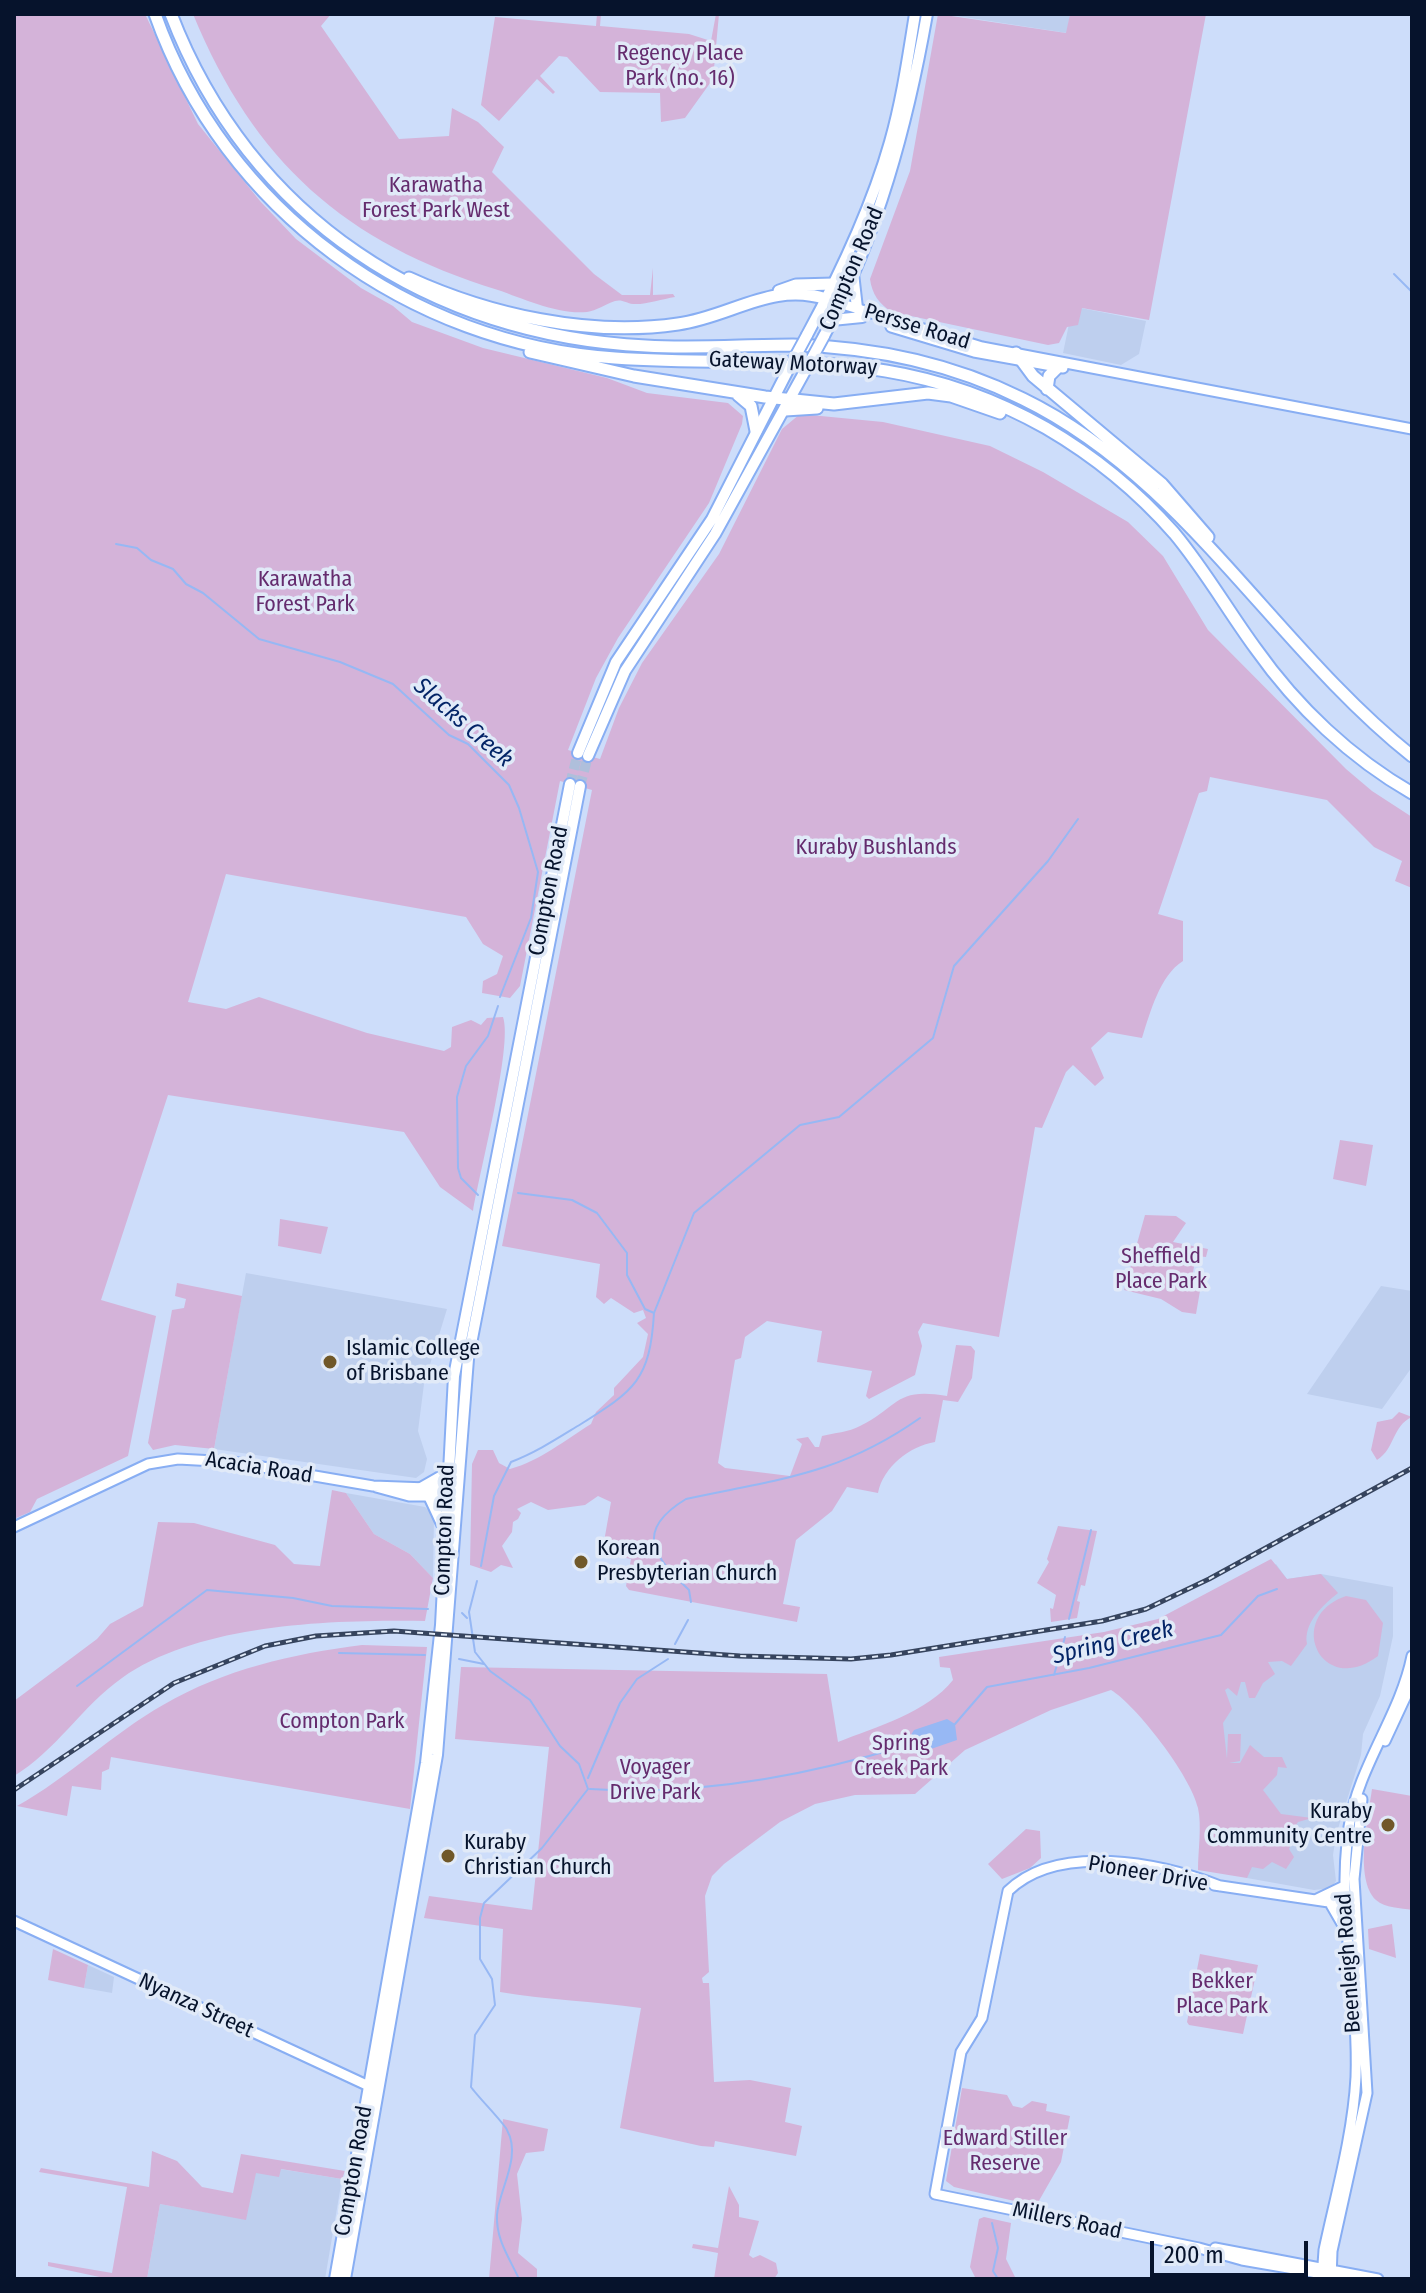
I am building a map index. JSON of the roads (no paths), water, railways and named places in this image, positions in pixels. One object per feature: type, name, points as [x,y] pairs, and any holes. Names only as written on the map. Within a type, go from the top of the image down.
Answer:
[{"type":"highway","name":"Gateway Motorway","points":[[155,14],[202,111],[238,162],[277,206],[357,272],[456,323],[517,342],[595,356],[794,360],[887,369],[978,396],[1056,434],[1118,479],[1173,533],[1268,665],[1303,706],[1356,754],[1412,793]]},
{"type":"highway","name":"Gateway Motorway","points":[[171,14],[205,88],[254,159],[319,224],[386,272],[453,306],[550,335],[643,346],[853,349],[916,360],[993,385],[1067,423],[1134,471],[1178,514],[1346,700],[1412,756]]},
{"type":"highway","points":[[386,272],[398,272],[475,303],[527,317],[592,325],[674,325],[718,315],[776,294],[803,294],[826,299]]},
{"type":"highway","points":[[776,294],[783,287],[834,284]]},
{"type":"highway","points":[[456,323],[489,339],[555,359],[774,398],[788,404],[829,404],[894,394],[936,393],[975,403],[1056,434]]},
{"type":"highway","points":[[1020,357],[1030,373],[1047,389],[1162,484],[1260,600],[1269,616]]},
{"type":"highway","points":[[1047,389],[1049,376],[1058,367]]},
{"type":"highway","points":[[736,393],[751,406],[756,431]]},
{"type":"main road","name":"Compton Road","points":[[915,14],[890,144],[834,284],[712,519],[616,662],[583,755],[625,671],[706,550],[840,304],[904,133],[927,14]]},
{"type":"main road","points":[[832,320],[860,313],[853,273]]},
{"type":"main road","name":"Compton Road","points":[[335,2279],[374,2088],[440,1730],[468,1359],[575,785],[454,1376],[441,1625],[428,1744],[374,2088],[345,2279]]},
{"type":"main road","points":[[419,1489],[447,1473]]},
{"type":"main road","points":[[429,1496],[445,1529]]},
{"type":"main road","points":[[428,1744],[435,1730],[440,1730]]},
{"type":"street","name":"Persse Road","points":[[826,299],[860,313],[974,345],[1058,367],[1079,367]]},
{"type":"street","name":"Persse Road","points":[[1020,357],[1412,429]]},
{"type":"street","name":"Acacia Road","points":[[14,1527],[148,1464],[178,1459],[220,1460],[373,1486],[459,1493]]},
{"type":"street","name":"Acacia Road","points":[[373,1486],[387,1492],[429,1496],[446,1493]]},
{"type":"street","name":"Beenleigh Road","points":[[1326,2274],[1367,2093],[1350,1905],[1344,1886],[1349,1825],[1360,1782],[1406,1681],[1412,1656]]},
{"type":"street","name":"Beenleigh Road","points":[[1326,2274],[1324,2250],[1356,2078],[1347,1932],[1361,1801],[1412,1683]]},
{"type":"street","name":"Pioneer Drive","points":[[935,2194],[961,2052],[982,2018],[1008,1891],[1023,1879],[1077,1861],[1350,1905]]},
{"type":"street","points":[[1314,1900],[1344,1886]]},
{"type":"street","points":[[1330,1903],[1347,1932]]},
{"type":"street","name":"Nyanza Street","points":[[14,1921],[374,2088]]},
{"type":"street","name":"Millers Road","points":[[935,2194],[1352,2279]]},
{"type":"street","name":"Millers Road","points":[[1199,2248],[1286,2259],[1326,2274],[1378,2279]]},
{"type":"street","points":[[1286,2259],[1314,2257],[1324,2250]]},
{"type":"water","points":[[947,1719],[955,1724],[957,1740],[928,1750],[904,1746],[914,1730]]},
{"type":"waterway","points":[[1394,274],[1412,292]]},
{"type":"waterway","name":"Slacks Creek","points":[[116,544],[137,548],[151,560],[173,569],[186,584],[203,593],[259,639],[340,662],[393,684],[449,735],[468,744],[509,785],[538,872],[531,918],[500,997]]},
{"type":"waterway","name":"Slacks Creek","points":[[654,1313],[694,1213],[800,1125],[839,1117],[933,1038],[954,966],[1048,861],[1078,819]]},
{"type":"waterway","name":"Slacks Creek","points":[[478,1195],[461,1178],[458,1168],[457,1097],[466,1066],[488,1036],[498,1006]]},
{"type":"waterway","name":"Slacks Creek","points":[[481,1566],[494,1496],[511,1462],[564,1434],[627,1392],[643,1369],[652,1336],[654,1313],[645,1309],[627,1275],[627,1253],[597,1213],[572,1200],[518,1193]]},
{"type":"waterway","points":[[691,1602],[689,1590],[666,1566],[654,1544],[654,1533],[669,1511],[686,1499],[780,1480],[835,1463],[891,1437],[920,1418]]},
{"type":"waterway","points":[[1069,1619],[1091,1530]]},
{"type":"waterway","name":"Slacks Creek","points":[[477,1581],[469,1612],[475,1652],[490,1671],[530,1700],[560,1746],[579,1764],[588,1789],[542,1848],[484,1903],[480,1918],[480,1959],[492,1979],[495,2005],[475,2035],[471,2087],[505,2127],[511,2140],[511,2162],[497,2224],[504,2248],[519,2279]]},
{"type":"waterway","name":"Spring Creek","points":[[955,1724],[987,1687],[1089,1668],[1221,1635],[1258,1596],[1277,1589]]},
{"type":"waterway","points":[[77,1686],[207,1590],[293,1598],[332,1606],[428,1609]]},
{"type":"waterway","points":[[462,1613],[467,1618]]},
{"type":"waterway","points":[[675,1644],[688,1620]]},
{"type":"waterway","points":[[1054,1675],[1065,1637]]},
{"type":"waterway","points":[[339,1653],[425,1655]]},
{"type":"waterway","points":[[459,1659],[484,1664]]},
{"type":"waterway","points":[[588,1778],[620,1703],[637,1679],[668,1659]]},
{"type":"waterway","name":"Spring Creek","points":[[590,1789],[670,1790],[749,1782],[827,1767],[904,1746]]},
{"type":"waterway","points":[[992,2223],[998,2248],[993,2271],[998,2279]]},
{"type":"tunnel","points":[[570,784],[578,753]]},
{"type":"tunnel","points":[[580,786],[588,756]]},
{"type":"railway","points":[[14,1790],[174,1683],[265,1646],[316,1636],[394,1631],[740,1656],[851,1659],[891,1655],[1102,1621],[1146,1609],[1209,1579],[1412,1468]]},
{"type":"place","name":"Islamic College of Brisbane","points":[[330,1362]]},
{"type":"place","name":"Korean Presbyterian Church","points":[[581,1562]]},
{"type":"place","name":"Kuraby Community Centre","points":[[1388,1825]]},
{"type":"place","name":"Kuraby Christian Church","points":[[448,1856]]},
{"type":"park label","name":"Regency Place Park (no. 16)","points":[[680,66]]},
{"type":"park label","name":"Karawatha Forest Park West","points":[[436,198]]},
{"type":"park label","name":"Karawatha Forest Park","points":[[305,592]]},
{"type":"park label","name":"Kuraby Bushlands","points":[[876,848]]},
{"type":"park label","name":"Sheffield Place Park","points":[[1161,1270]]},
{"type":"park label","name":"Compton Park","points":[[342,1722]]},
{"type":"park label","name":"Spring Creek Park","points":[[901,1756]]},
{"type":"park label","name":"Voyager Drive Park","points":[[655,1780]]},
{"type":"park label","name":"Bekker Place Park","points":[[1222,1994]]},
{"type":"park label","name":"Edward Stiller Reserve","points":[[1005,2152]]}]
